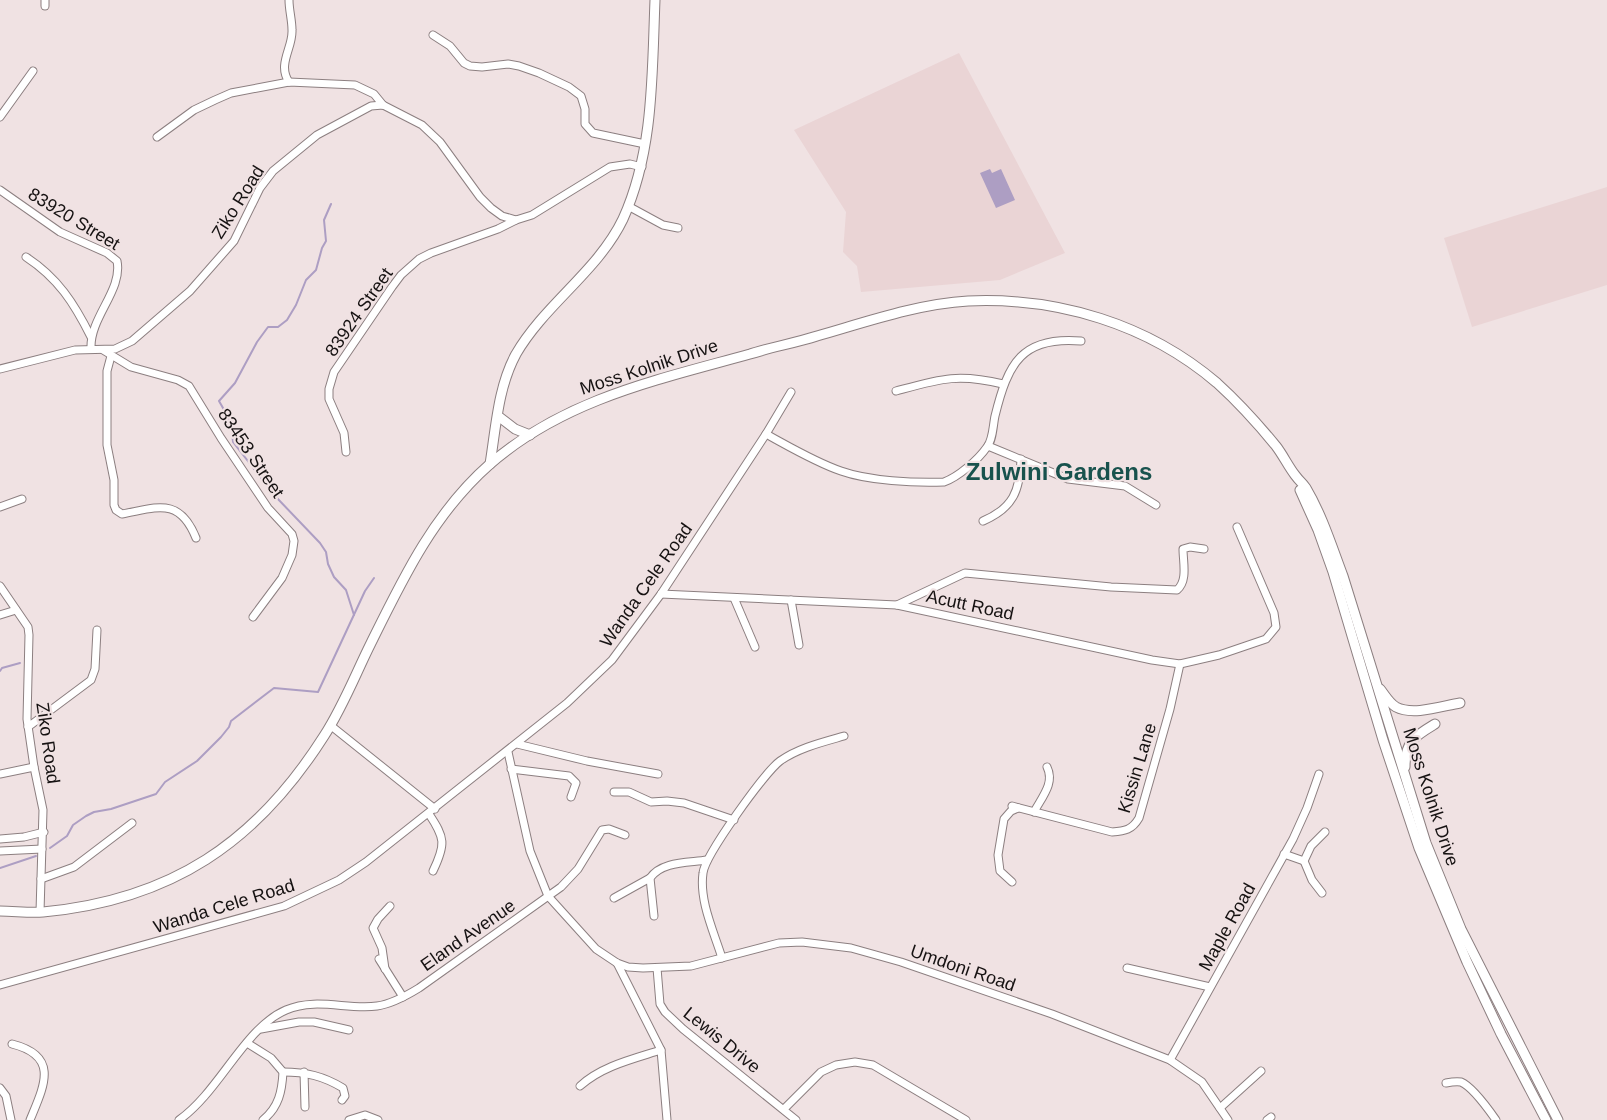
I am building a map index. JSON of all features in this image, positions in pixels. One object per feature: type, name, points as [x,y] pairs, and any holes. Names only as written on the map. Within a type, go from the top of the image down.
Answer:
[{"type":"main road","points":[[490,464],[503,382],[516,354],[535,328],[601,253],[622,220],[642,167],[650,111],[655,0]]},
{"type":"main road","name":"Moss Kolnik Drive","points":[[0,911],[40,912],[112,901],[135,894],[167,881],[226,847],[262,816],[298,775],[330,725],[405,574],[435,524],[456,498],[490,464],[530,435],[583,405],[625,388],[875,319],[966,301],[1023,302],[1081,312],[1124,326],[1170,350],[1215,382],[1234,400],[1278,448],[1304,485],[1330,541],[1343,576],[1425,843],[1461,929],[1558,1120]]},
{"type":"main road","points":[[498,416],[515,429],[530,435]]},
{"type":"main road","name":"Moss Kolnik Drive","points":[[1295,475],[1333,572],[1383,740],[1419,848],[1471,972],[1546,1120]]},
{"type":"main road","points":[[1376,684],[1394,705],[1405,710],[1460,703]]},
{"type":"main road","points":[[1405,775],[1405,753],[1408,746],[1417,735],[1435,724]]},
{"type":"street","points":[[289,0],[293,31],[284,73],[289,82]]},
{"type":"street","points":[[433,35],[450,46],[464,63],[482,67],[498,64],[519,66],[577,92],[584,101],[585,124],[593,134],[645,144]]},
{"type":"street","points":[[0,117],[33,71]]},
{"type":"street","points":[[157,137],[194,110],[231,93],[289,82],[355,85],[374,94],[383,105],[422,124],[440,142],[480,197],[502,216],[516,220],[532,215],[610,167],[630,164],[642,167]]},
{"type":"street","name":"Ziko Road","points":[[0,369],[59,352],[91,348],[115,349],[132,341],[190,291],[234,241],[260,188],[273,171],[290,155],[317,135],[355,114],[370,106],[383,105]]},
{"type":"street","name":"83920 Street","points":[[0,190],[60,232],[107,252],[117,261],[117,277],[91,337],[91,348]]},
{"type":"street","points":[[628,206],[663,225],[678,228]]},
{"type":"street","name":"83924 Street","points":[[346,452],[341,424],[329,399],[331,382],[334,372],[392,287],[401,275],[419,259],[516,220]]},
{"type":"street","points":[[26,257],[56,280],[91,337]]},
{"type":"street","points":[[766,434],[823,463],[854,475],[944,482],[952,478],[988,446],[1003,384],[1016,362],[1037,344],[1061,339],[1081,341]]},
{"type":"street","name":"83453 Street","points":[[102,350],[131,367],[178,380],[189,386],[220,438],[252,481],[262,499],[292,534],[294,541],[292,555],[282,578],[253,617]]},
{"type":"street","points":[[111,356],[107,371],[107,445],[114,480],[116,510],[122,514],[150,507],[170,508],[176,511],[192,528],[196,538]]},
{"type":"street","points":[[896,391],[950,377],[971,377],[1003,384]]},
{"type":"street","name":"Wanda Cele Road","points":[[0,985],[284,906],[339,880],[432,812],[567,703],[612,660],[661,594],[766,434],[790,392]]},
{"type":"street","points":[[988,446],[1077,481],[1125,486],[1156,505]]},
{"type":"street","points":[[983,521],[996,515],[1011,500],[1017,490],[1020,459]]},
{"type":"street","points":[[0,507],[22,499]]},
{"type":"street","name":"Acutt Road","points":[[661,594],[897,605],[1180,664],[1219,655],[1266,639],[1276,627],[1274,613],[1237,526]]},
{"type":"street","points":[[897,605],[965,573],[1111,587],[1177,590],[1184,579],[1183,549],[1190,547],[1204,549]]},
{"type":"street","name":"Ziko Road","points":[[0,586],[28,627],[29,635],[26,710],[43,810],[44,832],[40,912]]},
{"type":"street","points":[[734,598],[755,647]]},
{"type":"street","points":[[791,600],[799,645]]},
{"type":"street","points":[[0,615],[16,610]]},
{"type":"street","points":[[28,727],[90,680],[95,669],[97,630]]},
{"type":"street","name":"Kissin Lane","points":[[1012,882],[999,867],[998,855],[1004,819],[1016,807],[1112,832],[1128,830],[1135,825],[1167,720],[1180,664]]},
{"type":"street","points":[[330,725],[432,812],[443,840],[433,871]]},
{"type":"street","points":[[722,958],[704,900],[703,872],[707,860],[768,773],[783,759],[817,744],[844,736]]},
{"type":"street","points":[[517,744],[587,761],[658,774]]},
{"type":"street","points":[[507,752],[530,851],[548,896],[596,949],[617,963],[628,967],[657,968]]},
{"type":"street","points":[[0,774],[34,767]]},
{"type":"street","points":[[1034,812],[1050,780],[1047,767]]},
{"type":"street","points":[[511,769],[569,776],[576,783],[571,797]]},
{"type":"street","name":"Maple Road","points":[[1170,1060],[1284,854],[1307,808],[1319,774]]},
{"type":"street","points":[[614,792],[629,792],[651,802],[684,802],[734,820]]},
{"type":"street","points":[[41,879],[74,867],[132,824]]},
{"type":"street","name":"Eland Avenue","points":[[179,1120],[215,1085],[258,1029],[274,1016],[299,1006],[315,1004],[377,1006],[403,997],[548,896],[578,869],[602,830],[615,830],[625,835]]},
{"type":"street","points":[[0,839],[44,832]]},
{"type":"street","points":[[1322,893],[1312,880],[1304,861],[1311,846],[1324,832]]},
{"type":"street","points":[[0,851],[42,849]]},
{"type":"street","points":[[1284,854],[1304,861]]},
{"type":"street","points":[[614,898],[650,878],[657,869],[707,860]]},
{"type":"street","points":[[650,878],[654,916]]},
{"type":"street","points":[[385,969],[382,948],[373,928],[390,906]]},
{"type":"street","name":"Umdoni Road","points":[[657,968],[690,966],[779,943],[802,942],[851,948],[901,962],[1052,1014],[1170,1060],[1202,1082],[1228,1120]]},
{"type":"street","points":[[379,959],[403,997]]},
{"type":"street","points":[[617,963],[661,1050],[667,1120]]},
{"type":"street","name":"Lewis Drive","points":[[657,968],[660,1004],[665,1012],[796,1120]]},
{"type":"street","points":[[1127,968],[1210,987]]},
{"type":"street","points":[[258,1029],[299,1022],[314,1022],[349,1030]]},
{"type":"street","points":[[247,1043],[271,1058],[284,1072],[315,1074],[343,1088],[345,1096],[342,1100]]},
{"type":"street","points":[[12,1044],[34,1052],[40,1059],[46,1074],[30,1120]]},
{"type":"street","points":[[580,1086],[592,1075],[601,1071],[661,1050]]},
{"type":"street","points":[[784,1108],[821,1072],[836,1065],[855,1062],[873,1065],[966,1120]]},
{"type":"street","points":[[1220,1108],[1261,1071]]},
{"type":"street","points":[[264,1120],[274,1110],[282,1093],[284,1072]]},
{"type":"street","points":[[304,1072],[305,1107]]},
{"type":"street","points":[[1446,1083],[1455,1082],[1465,1085],[1496,1120]]},
{"type":"street","points":[[0,1088],[6,1096],[11,1120]]},
{"type":"street","points":[[349,1120],[365,1115],[378,1120]]},
{"type":"shaded area","points":[[959,53],[1065,253],[1000,280],[861,292],[857,266],[843,252],[846,212],[794,130]]},
{"type":"shaded area","points":[[990,169],[992,173],[1001,169],[1015,200],[996,208],[980,173]]},
{"type":"shaded area","points":[[1607,187],[1607,285],[1472,327],[1444,238]]},
{"type":"waterway","points":[[331,204],[324,220],[326,241],[316,270],[306,280],[287,320],[278,327],[268,327],[257,342],[235,383],[219,401],[231,422],[233,442],[276,497],[320,543],[326,552],[334,577],[346,590],[354,615]]},
{"type":"waterway","points":[[50,848],[67,836],[73,825],[86,816],[156,794],[165,782],[197,761],[221,737],[231,721],[274,688],[318,692],[365,591],[374,578]]},
{"type":"waterway","points":[[0,671],[2,668],[20,663]]},
{"type":"waterway","points":[[0,868],[36,856]]},
{"type":"district","name":"Zulwini Gardens","points":[[1059,471]]}]
